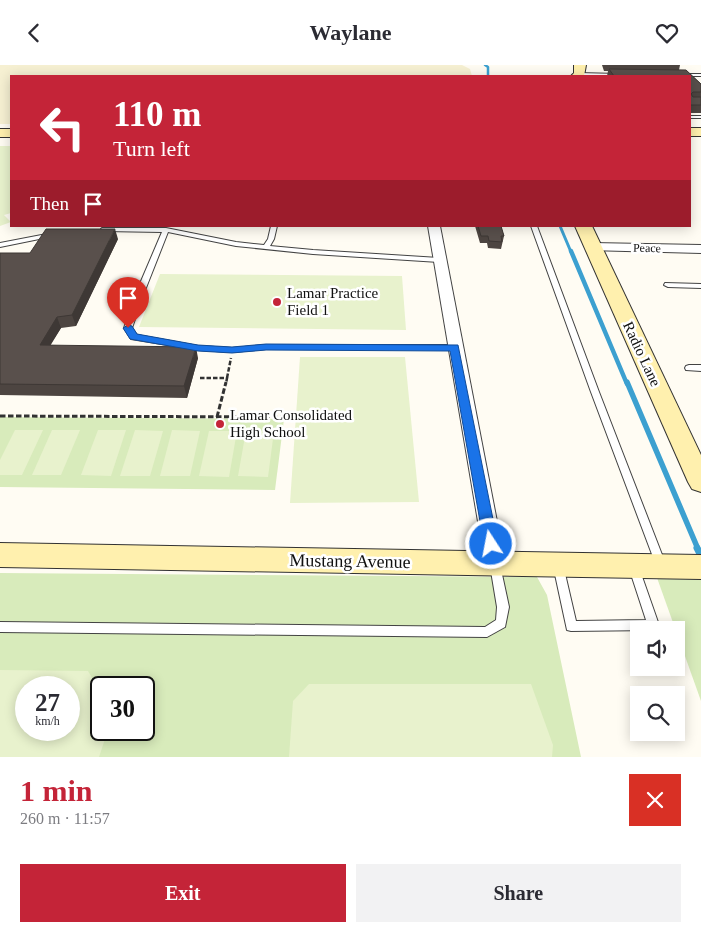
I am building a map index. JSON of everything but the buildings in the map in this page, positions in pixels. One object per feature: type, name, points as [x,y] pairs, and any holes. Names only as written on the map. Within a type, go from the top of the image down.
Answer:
[{"type":"street","points":[[434,227],[495,563]]},
{"type":"street","name":"Radio Lane","points":[[583,227],[701,482]]},
{"type":"street","name":"Peace","points":[[592,247],[701,249]]},
{"type":"street","name":"Mustang Avenue","points":[[0,555],[701,567]]},
{"type":"lane","points":[[579,73],[622,75]]},
{"type":"lane","points":[[671,75],[701,75]]},
{"type":"lane","points":[[266,247],[271,239],[274,227]]},
{"type":"lane","points":[[534,227],[573,334],[662,566]]},
{"type":"lane","points":[[98,229],[166,230],[236,244],[440,261]]},
{"type":"lane","points":[[166,230],[128,328],[134,337],[198,348],[232,350],[266,347],[455,347]]},
{"type":"lane","points":[[0,245],[61,233]]},
{"type":"lane","points":[[668,285],[701,286]]},
{"type":"lane","points":[[689,368],[701,368]]},
{"type":"lane","points":[[0,627],[487,632],[501,623],[503,607],[495,563]]},
{"type":"lane","points":[[558,564],[571,625],[653,625],[633,566]]},
{"type":"path","points":[[217,417],[232,350]]},
{"type":"path","points":[[200,378],[227,378]]},
{"type":"path","points":[[0,416],[283,417]]},
{"type":"shaded area","points":[[0,65],[462,65],[470,69],[472,75],[10,75],[10,124],[0,124]]},
{"type":"green space","points":[[0,146],[10,146],[10,213],[4,215],[10,222],[0,226]]},
{"type":"green space","name":"Lamar Practice Field 1","points":[[160,274],[402,276],[406,330],[139,327]]},
{"type":"green space","points":[[300,357],[405,357],[419,502],[290,503]]},
{"type":"green space","points":[[0,417],[284,419],[275,490],[0,487]]},
{"type":"green space","points":[[15,430],[43,430],[22,475],[0,475],[0,460]]},
{"type":"green space","points":[[52,430],[80,430],[61,475],[32,475]]},
{"type":"green space","points":[[98,430],[126,430],[111,476],[81,475]]},
{"type":"green space","points":[[135,430],[163,431],[150,476],[120,476]]},
{"type":"green space","points":[[172,430],[200,431],[190,476],[160,476]]},
{"type":"green space","points":[[209,431],[237,431],[229,477],[199,476]]},
{"type":"green space","points":[[246,431],[274,431],[268,477],[238,476]]},
{"type":"green space","points":[[0,573],[537,577],[547,595],[581,757],[0,757]]},
{"type":"green space","points":[[656,575],[701,577],[701,701],[685,656],[685,621],[672,621]]},
{"type":"green space","points":[[0,670],[88,671],[91,676],[90,741],[104,741],[99,757],[0,757]]},
{"type":"green space","points":[[309,684],[531,684],[553,745],[552,757],[289,757],[293,701]]},
{"type":"waterway","points":[[485,65],[488,67],[488,75]]},
{"type":"waterway","points":[[560,227],[571,252]]},
{"type":"waterway","points":[[571,251],[627,384]]},
{"type":"waterway","points":[[627,382],[698,549]]},
{"type":"waterway","points":[[697,548],[699,552]]},
{"type":"place","name":"Lamar Practice Field 1","points":[[277,302]]},
{"type":"place","name":"Lamar Consolidated High School","points":[[220,424]]},
{"type":"route","points":[[128,328],[134,337],[198,348],[232,350],[266,347],[455,347],[491,544]]}]
